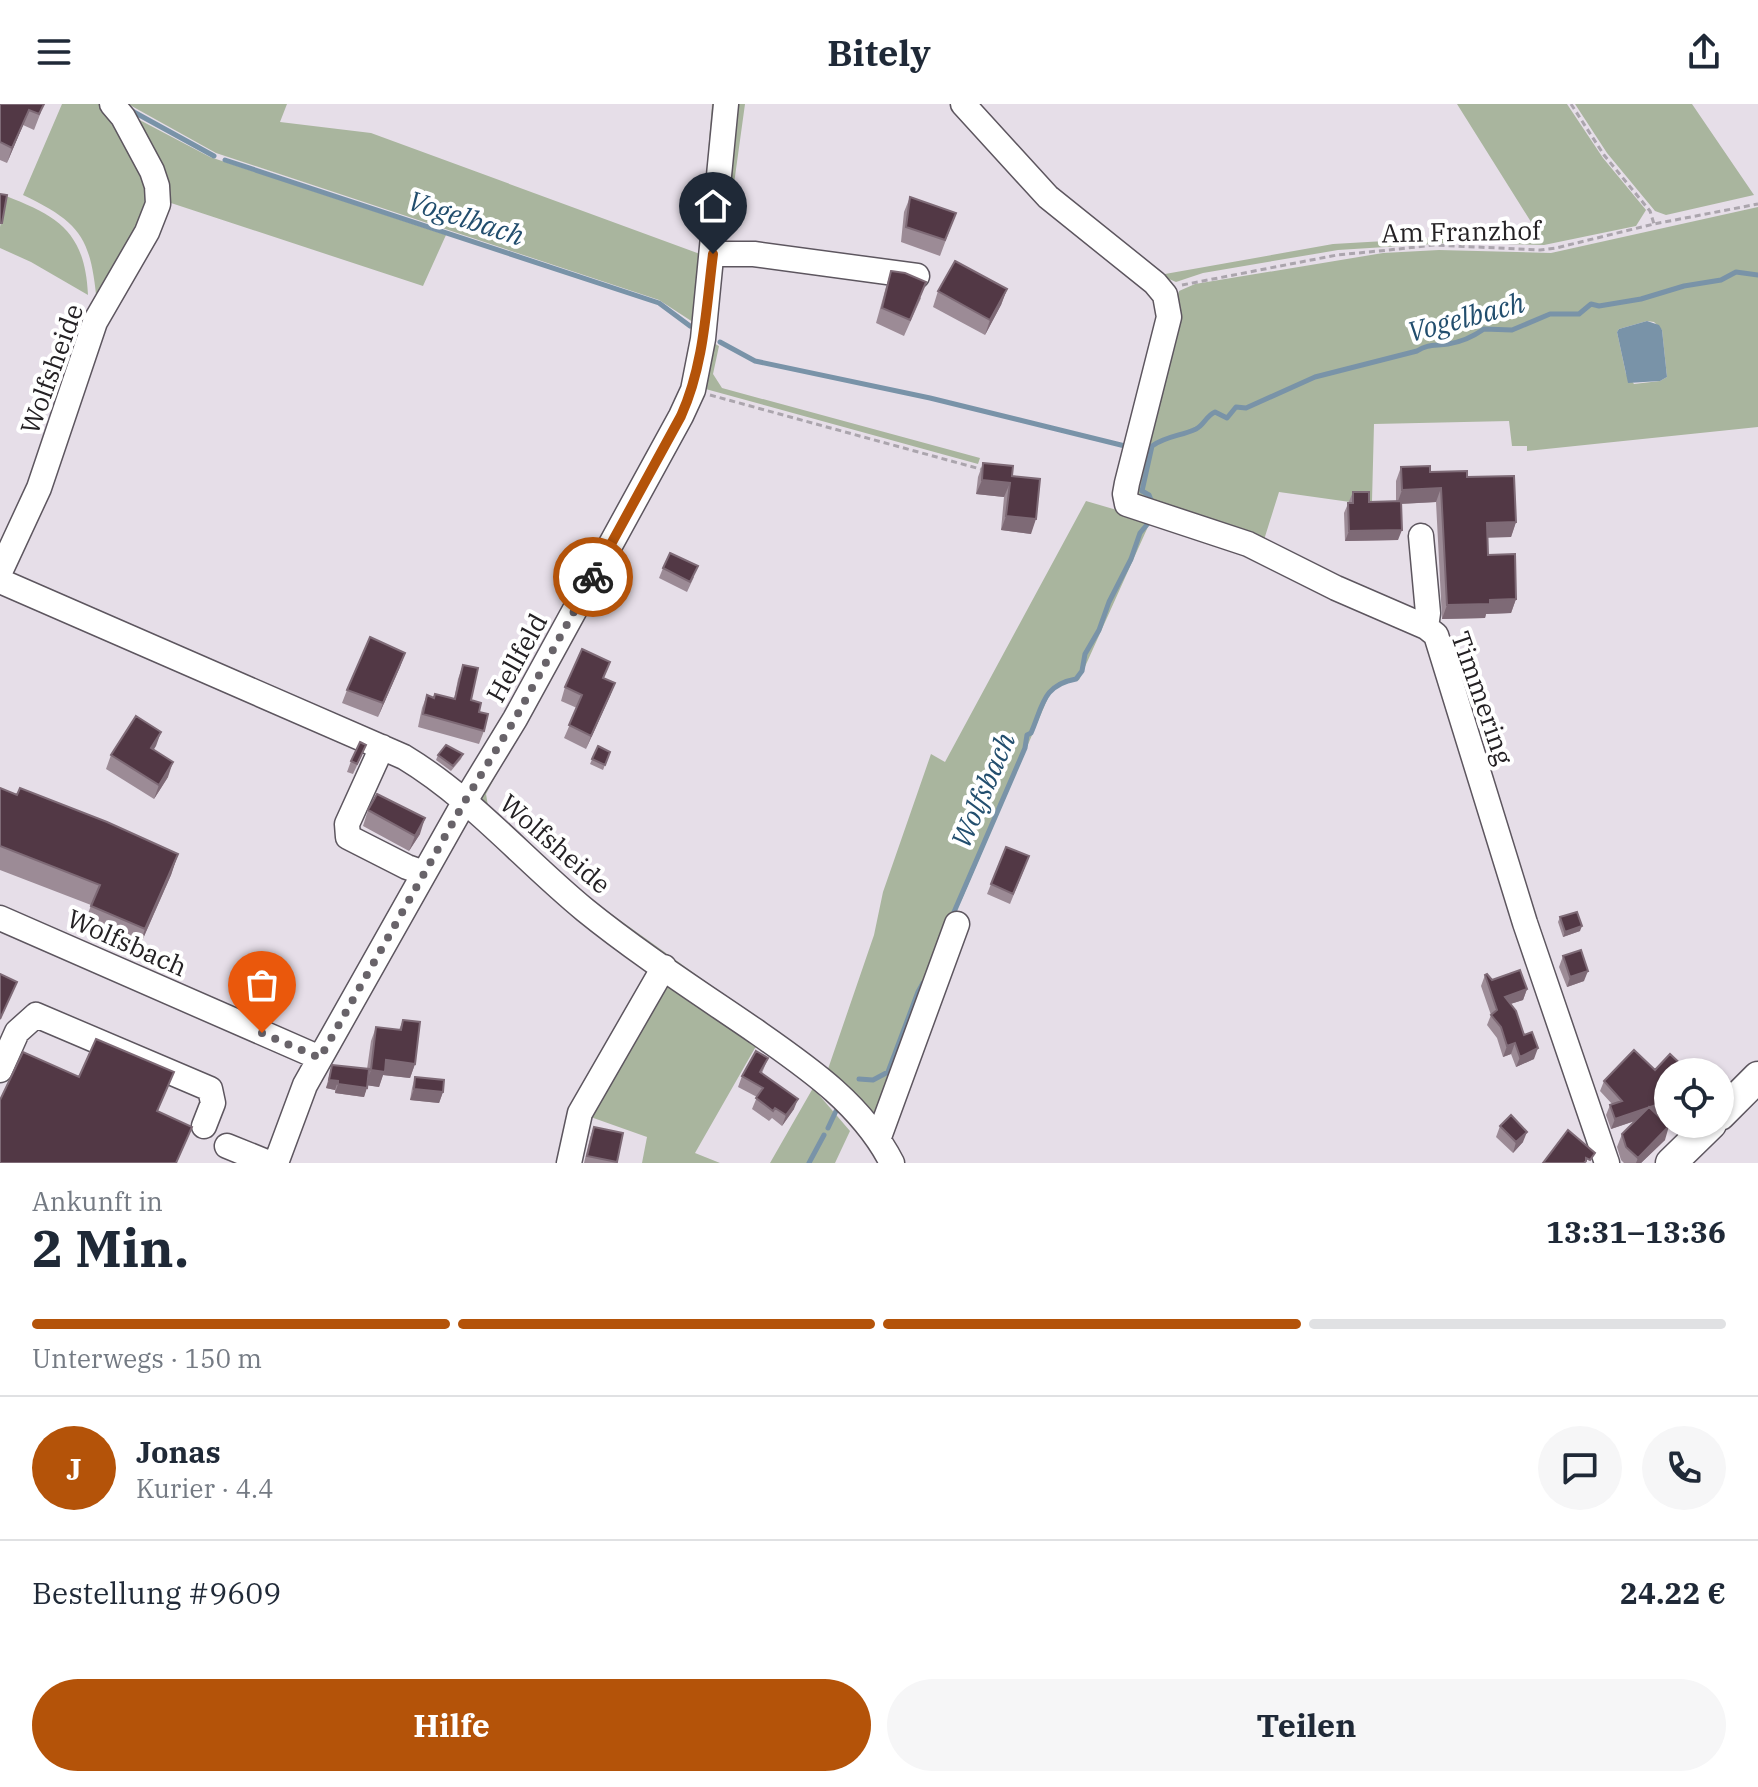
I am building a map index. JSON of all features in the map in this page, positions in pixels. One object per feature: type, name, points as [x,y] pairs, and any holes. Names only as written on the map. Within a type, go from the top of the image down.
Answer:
[{"type":"main road","points":[[1734,1101],[1758,1077]]},
{"type":"main road","points":[[1671,1163],[1697,1138]]},
{"type":"street","name":"Wolfsheide","points":[[0,572],[39,488],[95,322],[147,232],[158,204],[152,171],[123,117],[112,104]]},
{"type":"street","name":"Hellfeld","points":[[276,1163],[305,1085],[465,801],[515,719],[693,390],[703,339],[713,254],[726,104]]},
{"type":"street","points":[[963,104],[1048,197],[1155,283],[1165,295]]},
{"type":"street","points":[[713,254],[754,254],[917,276]]},
{"type":"street","name":"Timmering","points":[[1165,295],[1169,317],[1125,494],[1127,504],[1248,544],[1336,588],[1426,627],[1436,635],[1525,923],[1607,1163]]},
{"type":"street","points":[[1421,536],[1428,613],[1426,627]]},
{"type":"street","name":"Wolfsheide","points":[[0,581],[382,747],[419,767],[465,801],[586,911],[808,1068],[843,1098],[879,1137],[892,1163]]},
{"type":"street","points":[[382,747],[347,824],[348,837],[424,873]]},
{"type":"street","name":"Wolfsbach","points":[[0,918],[320,1058]]},
{"type":"street","points":[[879,1137],[957,924]]},
{"type":"street","points":[[569,1163],[580,1113],[664,967]]},
{"type":"street","points":[[0,1070],[17,1032],[36,1015],[210,1089],[213,1103],[204,1126]]},
{"type":"street","points":[[227,1146],[269,1163]]},
{"type":"path","points":[[1571,104],[1604,155],[1650,211],[1654,224]]},
{"type":"path","name":"Am Franzhof","points":[[1165,295],[1191,282],[1337,255],[1434,245],[1540,250],[1758,204]]},
{"type":"path","points":[[693,390],[968,467],[994,471]]},
{"type":"green space","points":[[62,104],[101,104],[109,112],[153,190],[143,222],[97,304],[91,263],[80,236],[59,215],[23,195]]},
{"type":"green space","points":[[128,104],[287,104],[280,122],[371,133],[700,254],[712,104],[721,104],[699,326],[659,300],[216,153]]},
{"type":"green space","points":[[732,104],[745,104],[725,249],[722,247]]},
{"type":"green space","points":[[1457,104],[1567,104],[1603,158],[1646,210],[1636,226],[1544,245],[1449,243],[1338,250],[1203,273],[1176,282],[1148,270],[1165,274],[1333,244],[1437,238],[1543,241]]},
{"type":"green space","points":[[1575,104],[1692,104],[1754,195],[1666,215],[1655,211],[1607,153]]},
{"type":"green space","points":[[132,116],[210,157],[446,235],[423,286],[171,203],[164,173]]},
{"type":"green space","points":[[6,196],[41,212],[66,230],[82,256],[88,295],[0,248],[0,227]]},
{"type":"green space","points":[[1758,207],[1758,427],[1527,451],[1527,446],[1512,446],[1509,421],[1374,424],[1372,501],[1350,502],[1279,492],[1263,543],[1137,497],[1132,477],[1179,291],[1195,284],[1383,253],[1439,250],[1551,253]],"holes":[[[1647,321],[1654,322],[1662,330],[1667,377],[1660,381],[1634,384],[1626,374],[1617,332]]]},
{"type":"green space","points":[[708,340],[719,346],[713,374],[722,388],[980,458],[978,464],[702,388]]},
{"type":"green space","points":[[1086,501],[1151,520],[1079,680],[1053,686],[962,899],[945,927],[878,1120],[666,962],[483,813],[480,796],[516,738],[486,794],[489,812],[596,903],[828,1069],[874,935],[883,892],[931,754],[945,762]]},
{"type":"green space","points":[[663,981],[763,1044],[755,1048],[695,1153],[720,1163],[642,1163],[647,1137],[585,1115]]},
{"type":"green space","points":[[813,1088],[850,1131],[835,1163],[770,1163]]},
{"type":"water","points":[[1647,321],[1659,325],[1662,330],[1667,377],[1660,381],[1628,383],[1617,332]]},
{"type":"building","points":[[0,104],[44,104],[39,114],[29,110],[12,148],[0,142]]},
{"type":"building","points":[[0,194],[7,195],[2,223],[0,223]]},
{"type":"building","points":[[910,197],[956,213],[945,240],[906,227]]},
{"type":"building","points":[[955,261],[1007,289],[990,320],[938,291]]},
{"type":"building","points":[[891,271],[926,282],[910,320],[882,308]]},
{"type":"building","points":[[983,463],[1013,466],[1012,476],[1040,479],[1036,519],[1006,516],[1010,483],[982,480]]},
{"type":"building","points":[[1430,466],[1430,472],[1467,471],[1467,477],[1514,476],[1516,522],[1487,523],[1488,555],[1515,554],[1516,599],[1490,600],[1490,604],[1447,605],[1441,488],[1402,490],[1401,467]]},
{"type":"building","points":[[1353,492],[1369,492],[1369,502],[1401,501],[1402,530],[1349,531],[1348,503],[1353,503]]},
{"type":"building","points":[[670,553],[698,566],[690,582],[663,568]]},
{"type":"building","points":[[370,637],[405,653],[383,703],[347,690]]},
{"type":"building","points":[[582,649],[610,662],[603,678],[615,683],[591,736],[569,725],[582,695],[565,687]]},
{"type":"building","points":[[463,665],[478,668],[471,700],[481,703],[479,712],[488,714],[484,731],[423,714],[427,695],[455,699]]},
{"type":"building","points":[[136,716],[161,732],[151,748],[173,762],[159,785],[111,755]]},
{"type":"building","points":[[360,742],[366,745],[357,764],[351,761]]},
{"type":"building","points":[[446,745],[463,754],[453,766],[438,755]]},
{"type":"building","points":[[598,746],[610,752],[605,765],[592,759]]},
{"type":"building","points":[[0,788],[17,795],[20,788],[178,854],[145,929],[91,906],[100,885],[0,846]]},
{"type":"building","points":[[377,794],[425,818],[415,836],[368,810]]},
{"type":"building","points":[[1006,847],[1029,856],[1013,894],[991,884]]},
{"type":"building","points":[[1577,912],[1582,926],[1565,932],[1560,917]]},
{"type":"building","points":[[1581,950],[1588,971],[1570,977],[1563,956]]},
{"type":"building","points":[[1520,970],[1527,989],[1505,997],[1516,1011],[1524,1035],[1532,1032],[1538,1048],[1520,1057],[1515,1043],[1507,1046],[1501,1027],[1491,1015],[1497,1010],[1485,975],[1492,980]]},
{"type":"building","points":[[0,974],[17,982],[0,1019]]},
{"type":"building","points":[[403,1020],[420,1022],[415,1064],[386,1060],[385,1072],[371,1070],[376,1027],[401,1030]]},
{"type":"building","points":[[96,1039],[174,1072],[157,1111],[192,1127],[176,1163],[0,1163],[0,1100],[23,1052],[79,1077]]},
{"type":"building","points":[[1634,1050],[1654,1069],[1654,1106],[1615,1119],[1610,1105],[1622,1101],[1604,1081]]},
{"type":"building","points":[[756,1051],[768,1058],[760,1072],[798,1099],[786,1115],[775,1108],[773,1111],[756,1098],[763,1088],[742,1076]]},
{"type":"building","points":[[332,1065],[369,1069],[367,1088],[329,1080]]},
{"type":"building","points":[[415,1077],[444,1080],[443,1092],[414,1089]]},
{"type":"building","points":[[1649,1107],[1654,1112],[1654,1138],[1657,1138],[1638,1158],[1626,1147],[1622,1134]]},
{"type":"building","points":[[1511,1115],[1527,1132],[1516,1142],[1500,1126]]},
{"type":"building","points":[[594,1127],[623,1133],[617,1162],[587,1156]]},
{"type":"building","points":[[1568,1130],[1595,1153],[1590,1160],[1586,1158],[1584,1163],[1543,1163]]},
{"type":"waterway","name":"Vogelbach","points":[[132,111],[214,156]]},
{"type":"waterway","name":"Vogelbach","points":[[225,160],[659,303],[690,326]]},
{"type":"waterway","name":"Vogelbach","points":[[1153,505],[1149,495],[1142,491],[1152,446],[1196,429],[1215,412],[1227,418],[1236,407],[1246,408],[1315,377],[1428,346],[1458,342],[1484,329],[1512,330],[1550,314],[1579,314],[1591,304],[1599,306],[1641,299],[1684,286],[1721,280],[1736,272],[1758,275]]},
{"type":"waterway","name":"Vogelbach","points":[[720,342],[755,361],[930,398],[1125,446],[1127,442]]},
{"type":"waterway","name":"Wolfsbach","points":[[951,919],[1025,748],[1027,735],[1031,733],[1050,691],[1076,679],[1082,671],[1085,654],[1099,630],[1140,533],[1150,521]]},
{"type":"waterway","name":"Wolfsbach","points":[[859,1079],[873,1080],[888,1072],[923,983]]},
{"type":"waterway","name":"Wolfsbach","points":[[828,1128],[836,1111]]},
{"type":"waterway","name":"Wolfsbach","points":[[809,1163],[824,1135]]},
{"type":"way so far","points":[[262,1033],[320,1058],[593,577]]},
{"type":"route","points":[[593,577],[693,390],[703,339],[713,254]]}]
